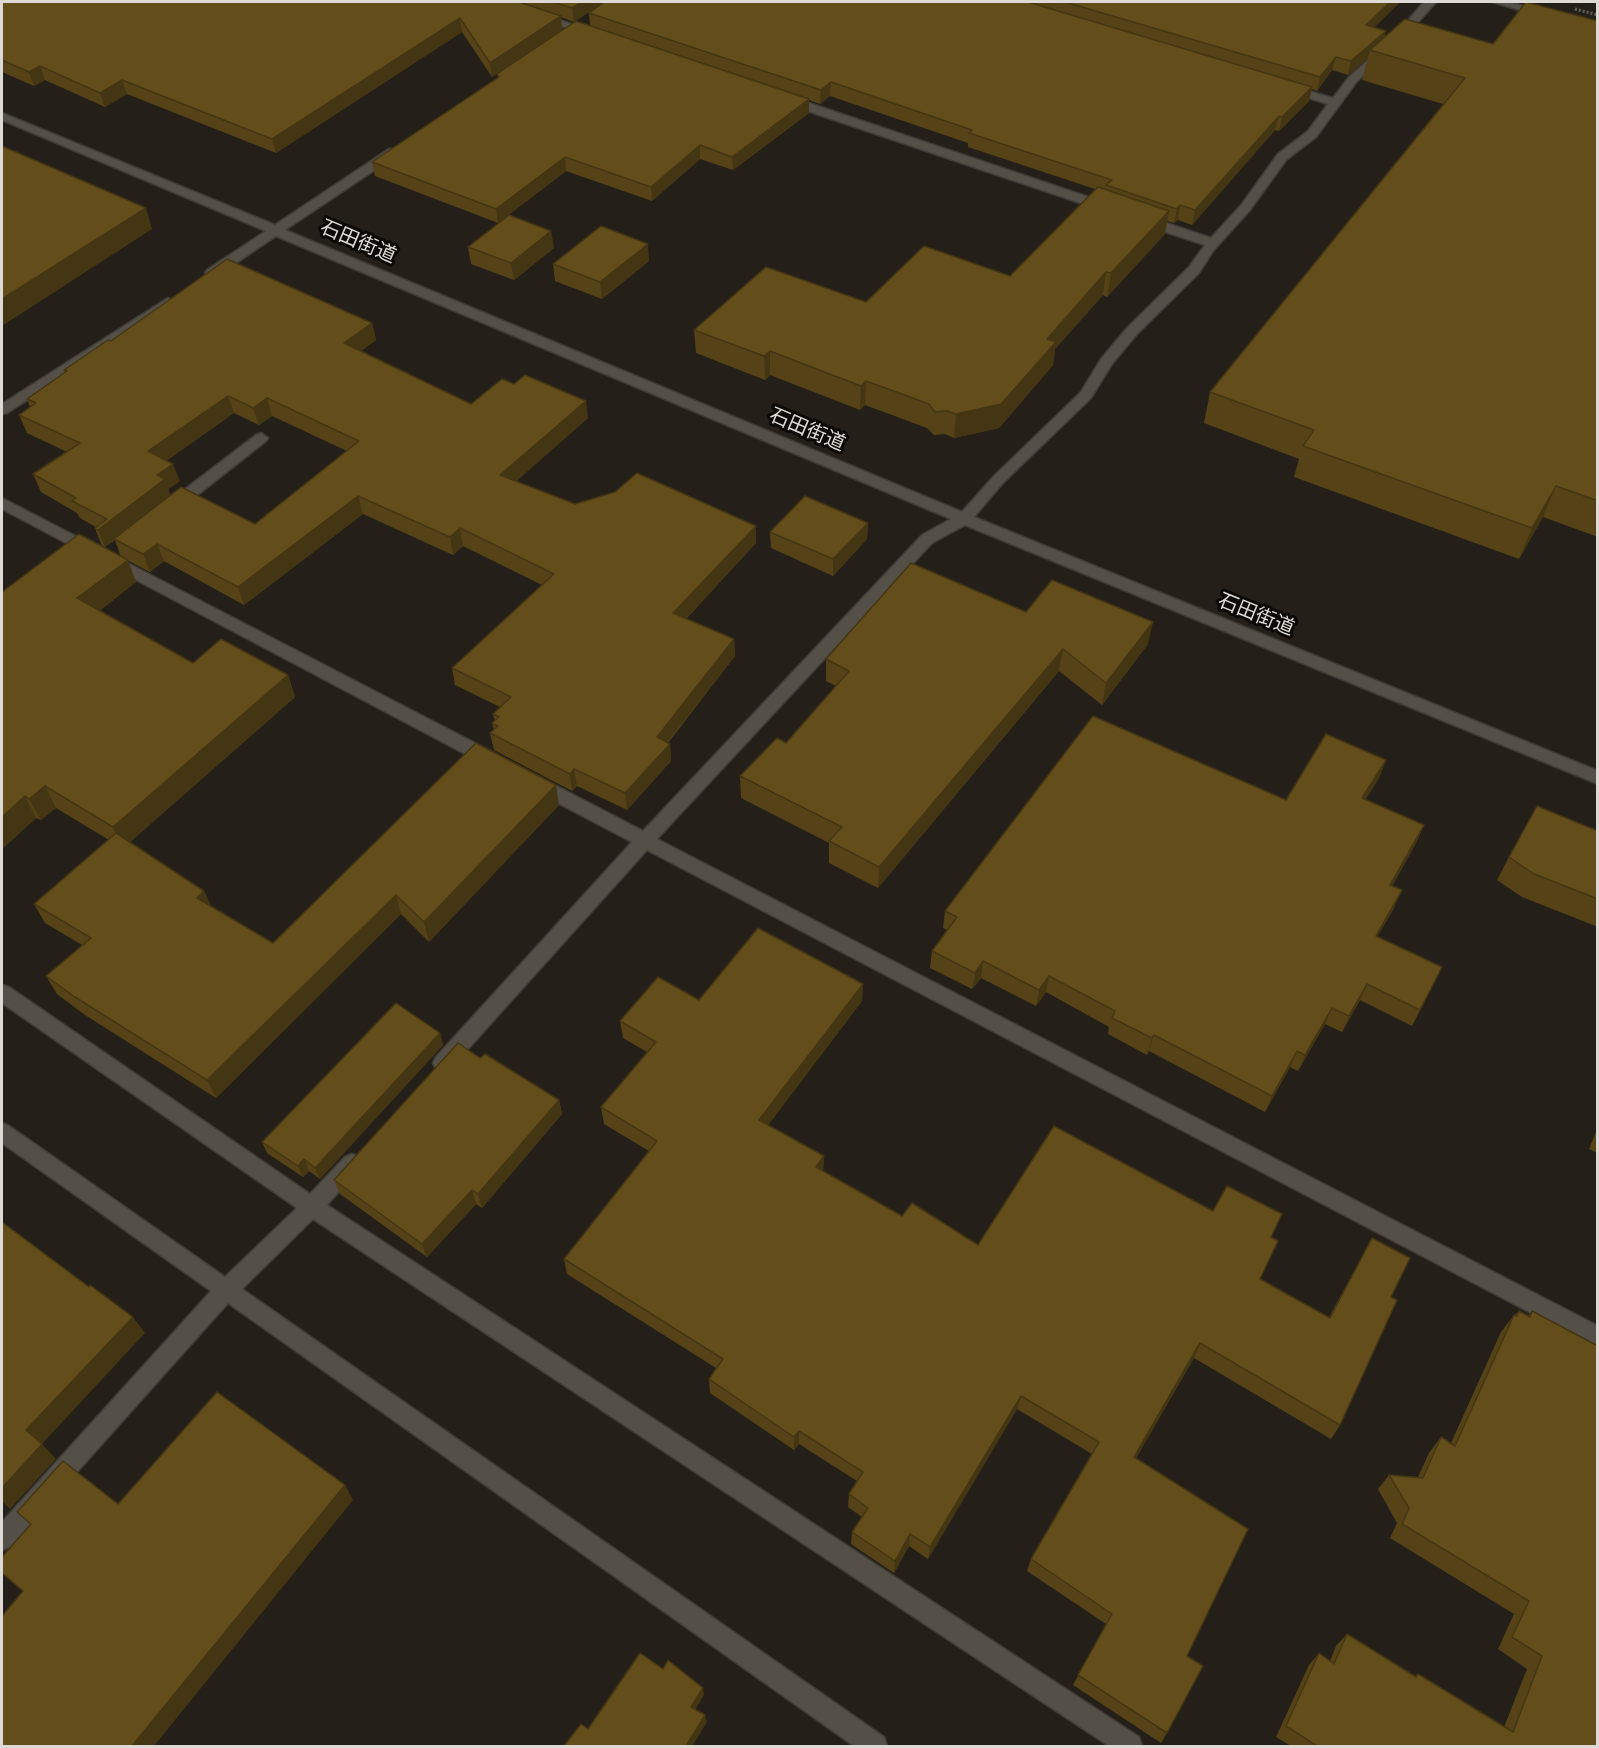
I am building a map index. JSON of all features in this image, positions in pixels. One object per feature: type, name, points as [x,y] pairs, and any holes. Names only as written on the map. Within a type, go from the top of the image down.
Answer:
[{"type":"street","points":[[499,2],[598,35]]},
{"type":"street","points":[[431,1076],[645,840],[927,539],[964,519],[996,481],[1022,459],[1086,395],[1106,362],[1125,339],[1171,295],[1246,207],[1282,157],[1312,134],[1353,79],[1393,44],[1430,2]]},
{"type":"street","points":[[1498,2],[1553,17]]},
{"type":"street","points":[[1280,86],[1336,103]]},
{"type":"street","points":[[777,96],[1213,243]]},
{"type":"street","name":"石田街道","points":[[2,116],[964,519],[1598,778]]},
{"type":"street","points":[[201,280],[403,145]]},
{"type":"street","points":[[2,410],[181,293]]},
{"type":"street","points":[[160,516],[261,438]]},
{"type":"street","points":[[2,503],[1598,1338]]},
{"type":"street","points":[[105,558],[124,544]]},
{"type":"street","points":[[2,993],[312,1207],[1130,1746]]},
{"type":"street","points":[[2,1132],[875,1746]]},
{"type":"street","points":[[2,1539],[226,1290],[312,1207],[359,1155]]},
{"type":"building","points":[[2,2],[519,2],[561,16],[490,63],[460,18],[272,139],[122,80],[100,93],[40,66],[29,72],[2,60]]},
{"type":"building","points":[[553,2],[582,2],[572,8]]},
{"type":"building","points":[[604,2],[1028,2],[1312,87],[1282,117],[1279,116],[1195,210],[1180,205],[1177,209],[1106,185],[1112,180],[969,133],[972,130],[831,82],[821,90],[589,13]]},
{"type":"building","points":[[1065,2],[1390,2],[1366,25],[1386,31],[1351,61],[1336,57],[1320,77]]},
{"type":"building","points":[[1526,2],[1598,21],[1598,501],[1556,486],[1532,528],[1303,446],[1314,430],[1210,392],[1465,78],[1370,50],[1405,19],[1493,44]]},
{"type":"building","points":[[576,21],[809,99],[732,157],[700,145],[651,187],[565,157],[496,209],[372,162],[499,77],[497,74]]},
{"type":"building","points":[[2,146],[146,208],[2,299]]},
{"type":"building","points":[[1098,187],[1169,211],[1111,273],[1106,272],[1047,339],[1056,342],[1001,404],[956,414],[947,411],[935,412],[929,404],[866,381],[861,386],[770,351],[764,356],[694,330],[766,267],[866,302],[924,246],[1010,276]]},
{"type":"building","points":[[509,215],[551,231],[511,263],[468,247]]},
{"type":"building","points":[[601,226],[648,244],[600,282],[553,264]]},
{"type":"building","points":[[227,259],[372,323],[344,343],[471,404],[502,379],[514,384],[525,375],[586,401],[500,475],[575,504],[615,492],[637,473],[756,526],[673,613],[734,639],[657,737],[670,744],[625,793],[574,769],[570,774],[490,733],[498,726],[492,723],[499,717],[493,714],[511,697],[452,668],[554,574],[460,528],[450,537],[358,496],[238,587],[157,544],[143,554],[114,539],[181,487],[255,524],[359,441],[267,398],[253,408],[228,396],[148,451],[173,464],[157,475],[165,479],[98,530],[95,528],[107,519],[72,501],[76,498],[33,474],[80,443],[19,415],[36,403],[27,399],[67,371],[64,370],[108,340],[111,341]]},
{"type":"building","points":[[805,496],[868,523],[833,559],[770,532]]},
{"type":"building","points":[[79,534],[128,560],[77,598],[193,663],[221,639],[288,675],[113,827],[45,786],[29,799],[25,796],[2,817],[2,592]]},
{"type":"building","points":[[911,563],[1026,612],[1052,580],[1153,622],[1106,683],[1063,649],[879,867],[829,841],[842,827],[740,776],[777,738],[786,743],[849,671],[826,659]]},
{"type":"building","points":[[1093,716],[1286,800],[1326,734],[1386,760],[1362,798],[1424,825],[1390,885],[1402,890],[1376,936],[1442,967],[1420,1010],[1367,984],[1349,1016],[1332,1008],[1305,1055],[1297,1051],[1272,1096],[1154,1035],[1152,1038],[1112,1018],[1115,1011],[1049,976],[1039,990],[983,961],[975,973],[932,951],[957,917],[945,911]]},
{"type":"building","points":[[476,743],[556,785],[424,922],[396,895],[207,1080],[75,997],[46,976],[91,938],[34,904],[116,833],[204,891],[197,898],[273,943]]},
{"type":"building","points":[[1537,806],[1598,831],[1598,899],[1534,874],[1509,857]]},
{"type":"building","points":[[758,928],[863,984],[759,1120],[824,1156],[816,1167],[902,1216],[912,1203],[978,1245],[1054,1126],[1213,1211],[1227,1186],[1282,1214],[1271,1237],[1278,1241],[1260,1279],[1330,1318],[1372,1238],[1410,1258],[1391,1297],[1397,1300],[1340,1425],[1200,1343],[1134,1457],[1248,1529],[1187,1656],[1203,1666],[1167,1733],[1078,1675],[1112,1614],[1031,1559],[1099,1442],[1021,1396],[930,1547],[910,1534],[895,1561],[852,1532],[868,1508],[849,1494],[863,1472],[799,1431],[794,1437],[709,1379],[723,1359],[564,1259],[657,1141],[601,1107],[656,1042],[620,1021],[658,977],[699,1000]]},
{"type":"building","points":[[396,1003],[440,1033],[315,1168],[304,1159],[298,1166],[262,1142]]},
{"type":"building","points":[[458,1043],[480,1058],[485,1054],[559,1100],[478,1194],[472,1190],[422,1244],[334,1180]]},
{"type":"building","points":[[2,1222],[133,1317],[26,1430],[42,1444],[2,1488]]},
{"type":"building","points":[[1519,1311],[1530,1317],[1532,1311],[1598,1346],[1598,1746],[1317,1746],[1286,1726],[1319,1653],[1334,1664],[1347,1634],[1416,1677],[1418,1674],[1513,1732],[1542,1656],[1512,1637],[1529,1601],[1402,1524],[1409,1508],[1389,1475],[1423,1478],[1441,1437],[1455,1446],[1514,1315],[1517,1316]]},
{"type":"building","points":[[217,1392],[345,1485],[132,1746],[2,1746],[2,1616],[23,1591],[2,1573],[2,1557],[31,1524],[17,1512],[63,1461],[118,1504]]},
{"type":"building","points":[[640,1653],[663,1669],[668,1660],[703,1688],[691,1707],[705,1715],[686,1746],[564,1746],[581,1724],[588,1729]]}]
